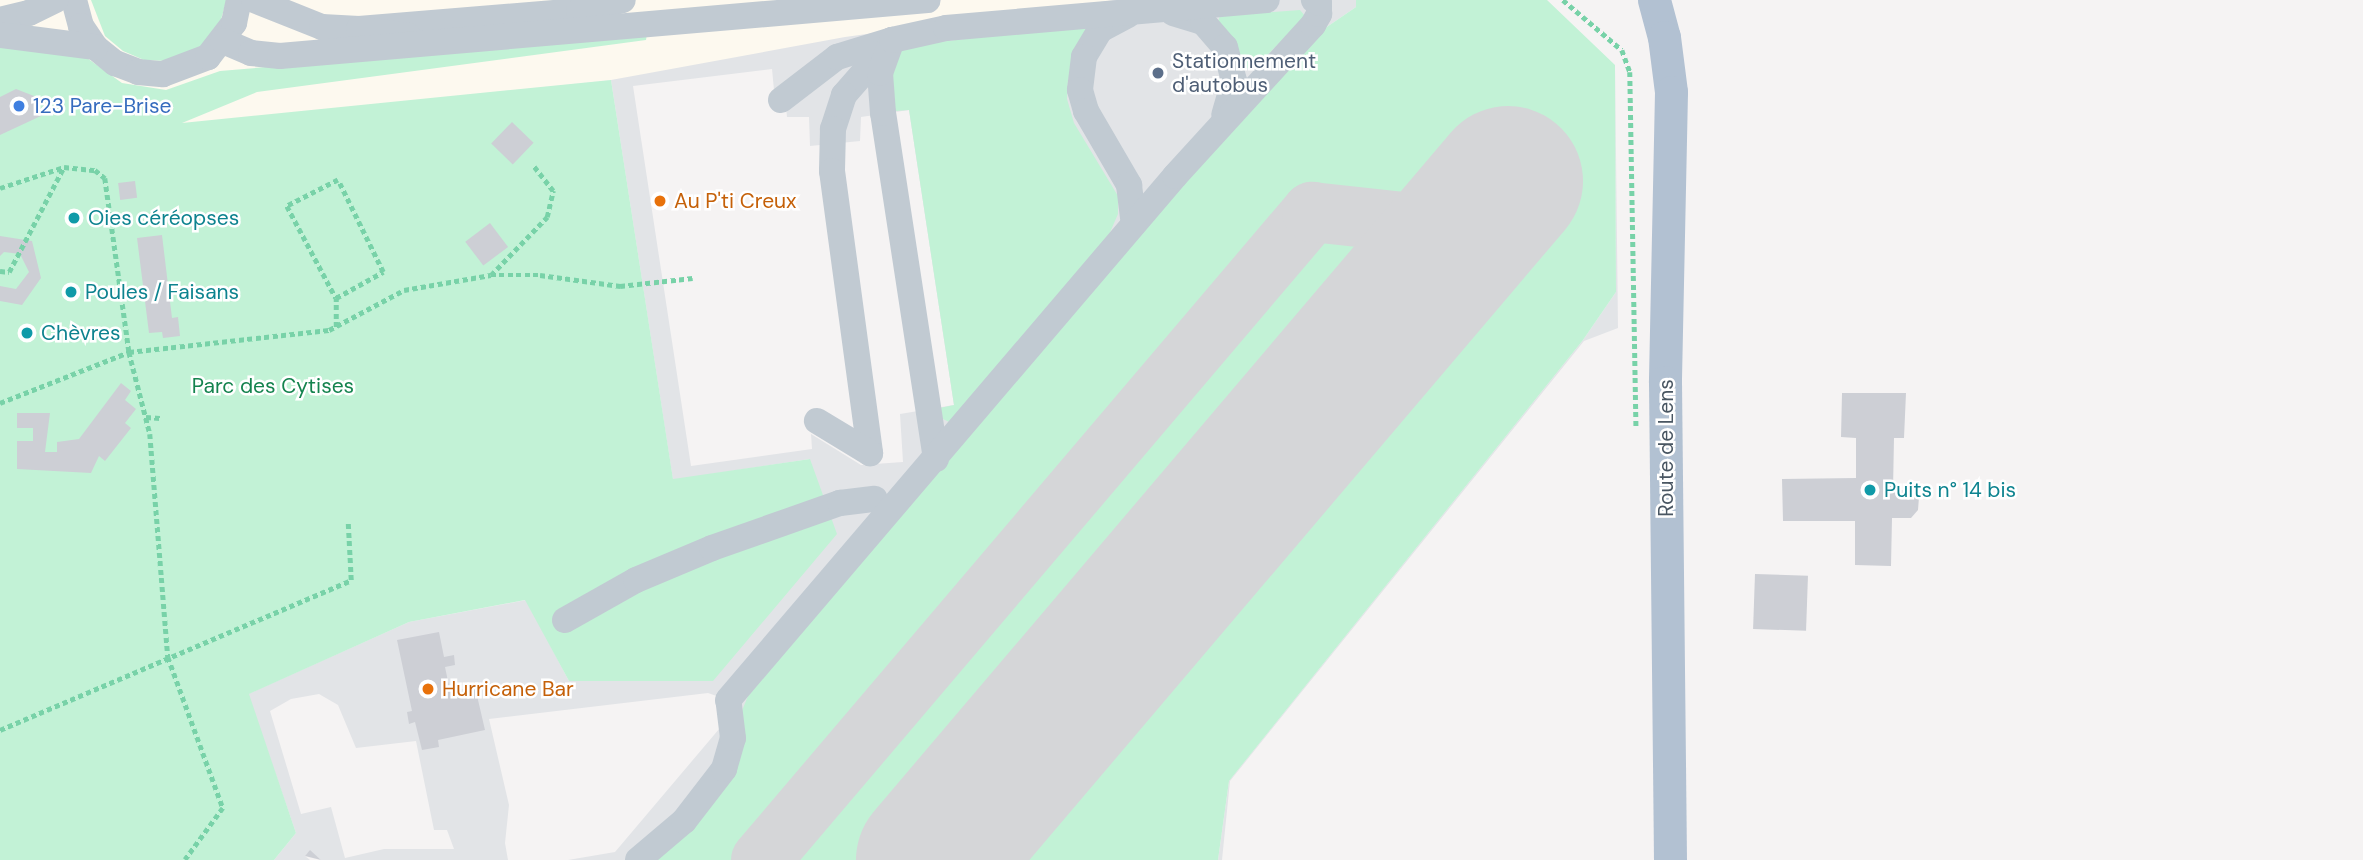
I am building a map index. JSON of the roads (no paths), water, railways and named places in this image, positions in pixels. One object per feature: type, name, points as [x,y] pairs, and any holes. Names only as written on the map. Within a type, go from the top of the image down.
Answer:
[{"type":"main road","name":"Route de Lens","points":[[1643,0],[1664,37]]},
{"type":"main road","name":"Route de Lens","points":[[1654,0],[1664,37],[1671,92],[1665,382],[1670,860]]},
{"type":"street","points":[[0,20],[29,13],[56,0]]},
{"type":"street","points":[[74,0],[81,26],[95,47],[127,68],[163,74],[188,69],[208,57],[223,41],[239,0]]},
{"type":"street","points":[[254,0],[322,27],[359,29],[400,36],[831,0]]},
{"type":"street","points":[[359,29],[579,11],[623,0]]},
{"type":"street","points":[[223,41],[251,53],[280,56],[358,52],[928,0]]},
{"type":"street","points":[[944,0],[946,28]]},
{"type":"street","points":[[781,100],[836,58],[892,40],[946,28],[1267,0]]},
{"type":"street","points":[[638,860],[684,821],[724,769],[733,738],[728,700],[877,512],[936,459],[1212,134],[1313,26],[1319,15],[1320,3],[1314,0]]},
{"type":"street","points":[[1134,224],[1129,185],[1086,111],[1080,90],[1084,57],[1100,30],[1124,16],[1150,11],[1181,14],[1203,22],[1225,47],[1234,81],[1230,106],[1212,134]]},
{"type":"street","points":[[0,35],[95,47]]},
{"type":"street","points":[[877,512],[832,171],[833,129],[844,95],[892,40]]},
{"type":"street","points":[[892,40],[880,73],[883,113],[936,459]]},
{"type":"street","points":[[817,421],[870,453]]},
{"type":"street","points":[[565,620],[636,580],[712,548],[840,503],[877,512]]},
{"type":"place","name":"Stationnement d'autobus","points":[[1158,73]]},
{"type":"place","name":"123 Pare-Brise","points":[[19,106]]},
{"type":"place","name":"Au P'ti Creux","points":[[660,201]]},
{"type":"place","name":"Oies céréopses","points":[[74,218]]},
{"type":"place","name":"Poules / Faisans","points":[[71,292]]},
{"type":"place","name":"Chèvres","points":[[27,333]]},
{"type":"place","name":"Puits n° 14 bis","points":[[1870,490]]},
{"type":"place","name":"Hurricane Bar","points":[[428,689]]},
{"type":"park label","name":"Parc des Cytises","points":[[273,386]]}]
